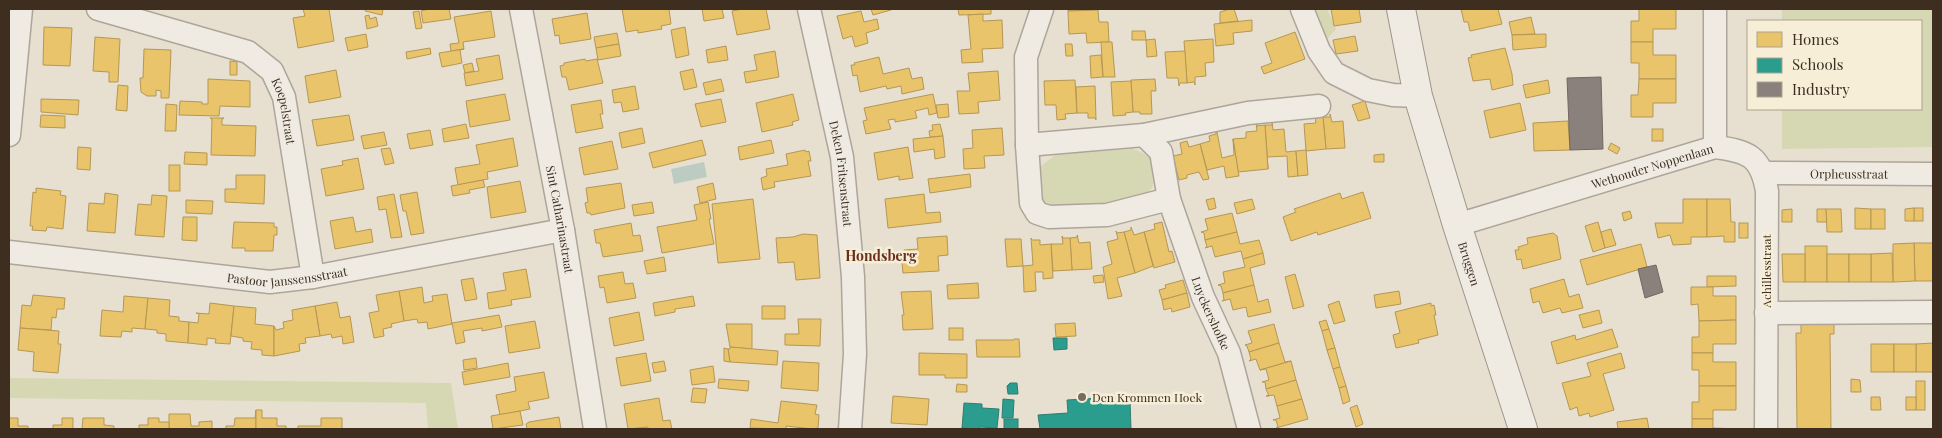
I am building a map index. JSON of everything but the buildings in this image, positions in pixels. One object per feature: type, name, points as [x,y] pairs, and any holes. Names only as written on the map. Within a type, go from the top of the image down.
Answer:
[{"type":"street","points":[[9,134],[21,9]]},
{"type":"street","name":"Koepelstraat","points":[[98,9],[248,52],[272,71],[284,97],[313,277]]},
{"type":"street","name":"Sint Catharinastraat","points":[[521,9],[563,230],[595,429]]},
{"type":"street","name":"Deken Fritsenstraat","points":[[809,9],[842,157],[853,277],[855,354],[850,429]]},
{"type":"street","points":[[1042,9],[1026,57],[1027,145],[1031,203],[1037,213],[1049,217],[1107,215],[1169,199]]},
{"type":"street","points":[[1302,9],[1320,51],[1334,73],[1368,90],[1393,95],[1418,96]]},
{"type":"street","name":"Bruggen","points":[[1401,9],[1418,96],[1457,225],[1523,429]]},
{"type":"street","name":"Wethouder Noppenlaan","points":[[1457,225],[1714,147],[1714,9]]},
{"type":"street","points":[[1027,145],[1144,135],[1248,113],[1319,106]]},
{"type":"street","name":"Luyckershofke","points":[[1144,135],[1161,152],[1169,199],[1203,296],[1229,353],[1249,429]]},
{"type":"street","points":[[1714,147],[1735,150],[1753,158],[1764,173]]},
{"type":"street","name":"Orpheusstraat","points":[[1764,173],[1933,174]]},
{"type":"street","name":"Achillesstraat","points":[[1764,173],[1767,191],[1766,429]]},
{"type":"street","name":"Pastoor Janssensstraat","points":[[9,252],[270,282],[313,277],[563,230]]},
{"type":"street","points":[[1766,314],[1933,312]]},
{"type":"green space","points":[[1309,9],[1327,9],[1336,29],[1324,43]]},
{"type":"green space","points":[[1782,9],[1933,9],[1933,147],[1782,149],[1782,110],[1922,110],[1922,20],[1782,20]]},
{"type":"green space","points":[[1132,149],[1147,156],[1154,166],[1154,180],[1151,188],[1142,197],[1118,204],[1049,211],[1036,195],[1040,167],[1055,155]]},
{"type":"green space","points":[[9,378],[451,383],[458,429],[428,429],[426,403],[9,398]]},
{"type":"shaded area","points":[[704,162],[707,177],[674,184],[671,169]]},
{"type":"place","name":"Den Krommen Hoek","points":[[1082,397]]},
{"type":"district","name":"Hondsberg","points":[[881,255]]}]
